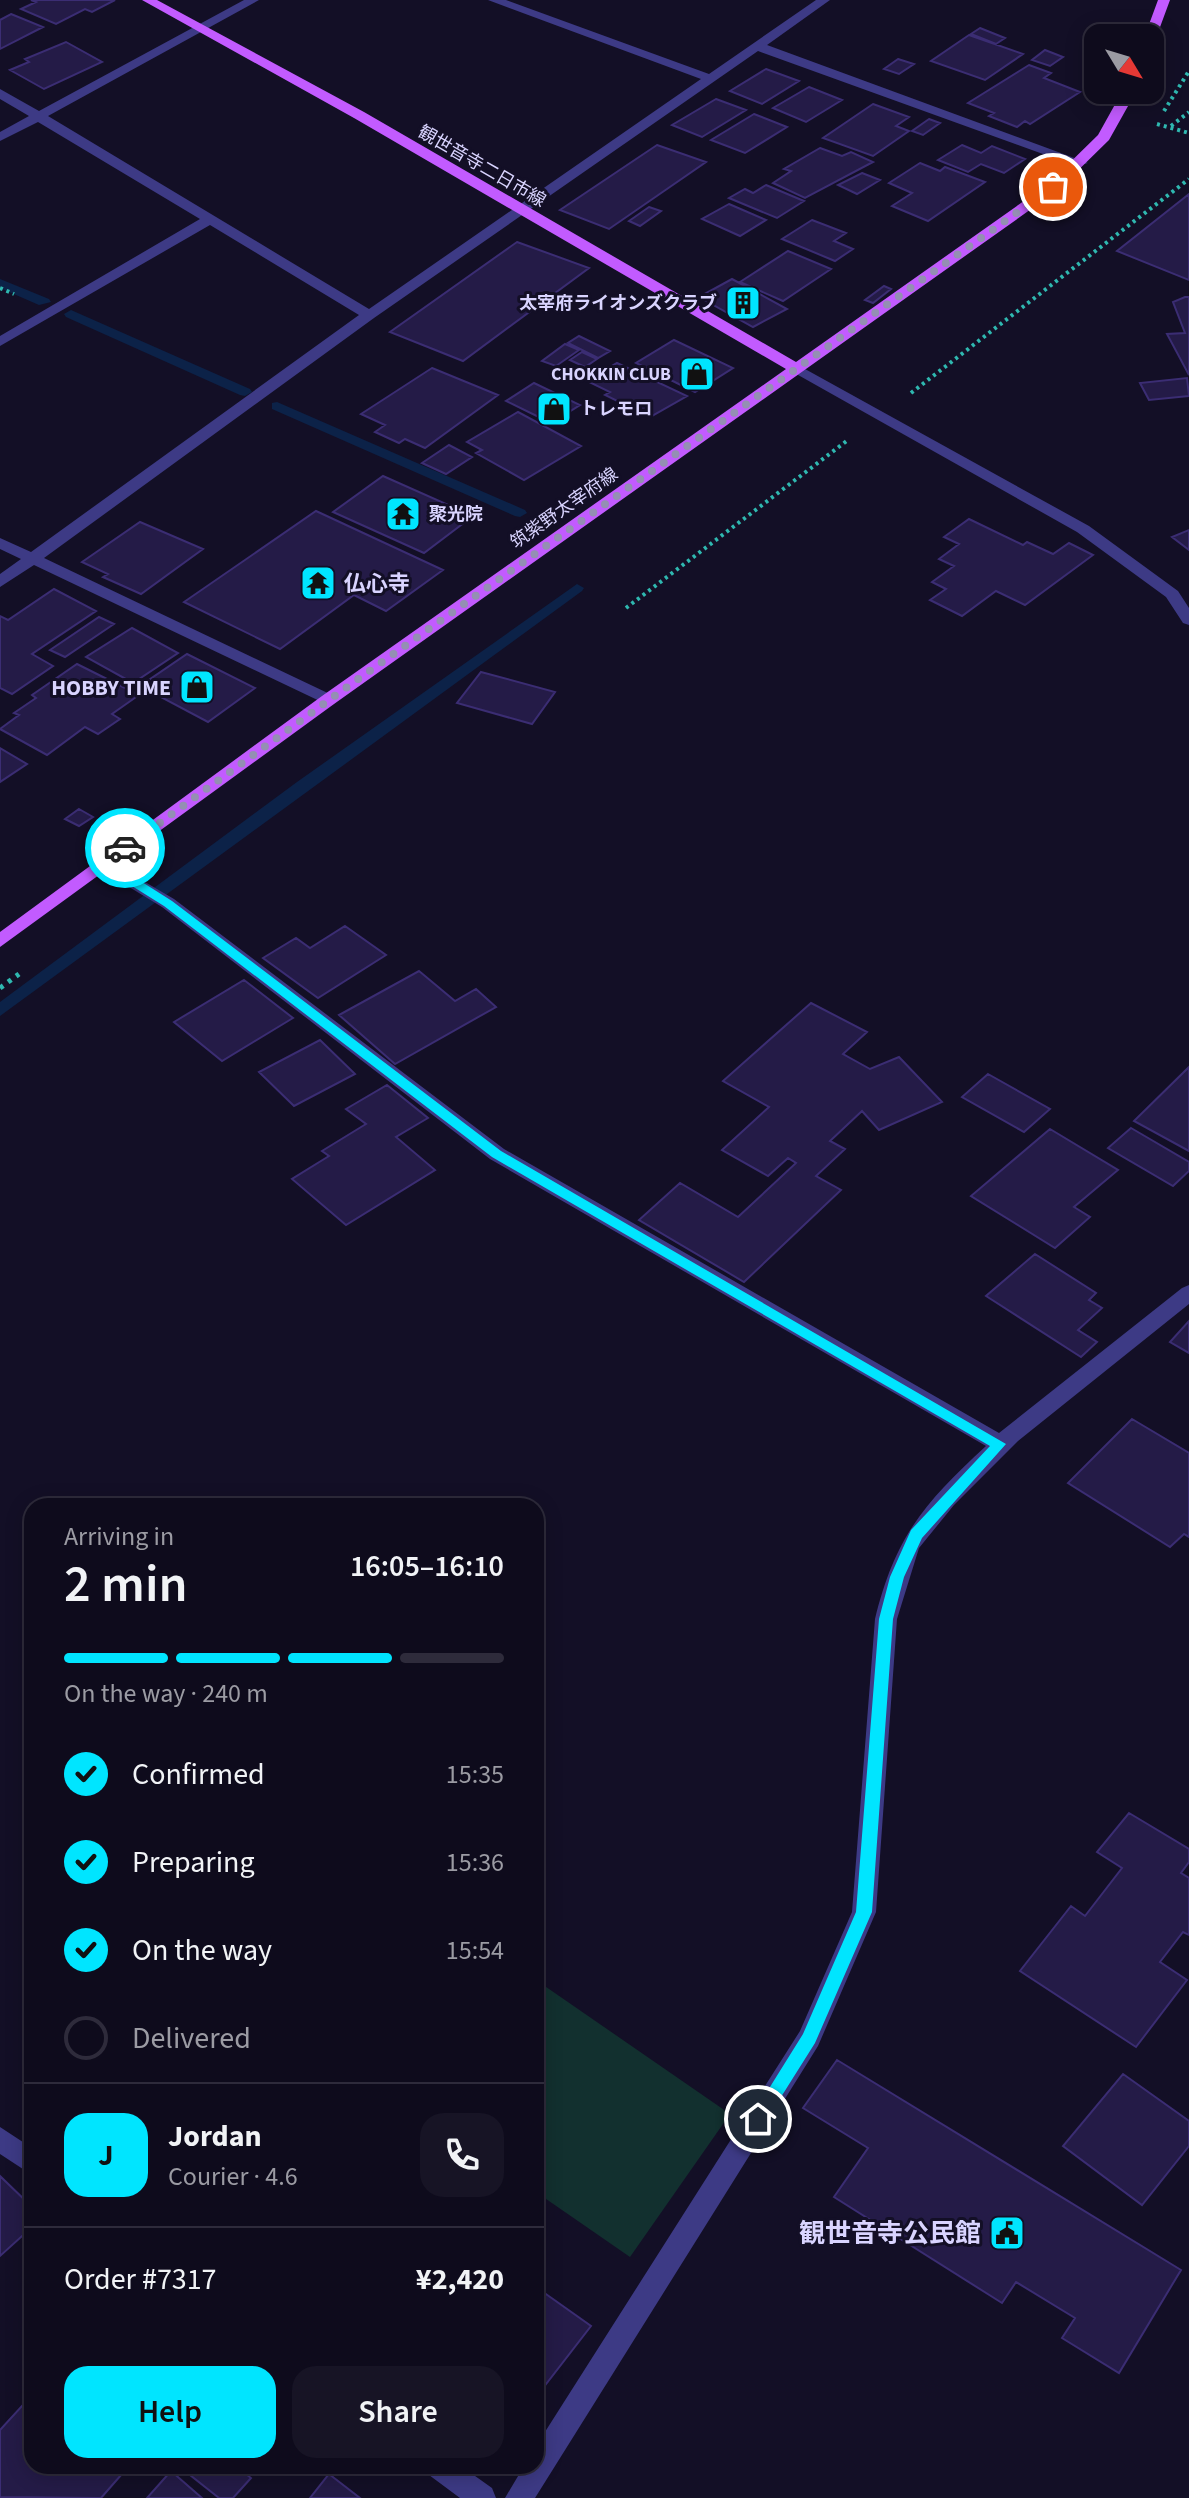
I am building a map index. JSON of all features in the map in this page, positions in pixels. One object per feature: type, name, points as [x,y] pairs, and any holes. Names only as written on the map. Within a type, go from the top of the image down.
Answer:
[{"type":"main road","name":"観世音寺二日市線","points":[[148,0],[523,210],[796,368]]},
{"type":"main road","points":[[1155,24],[1164,0]]},
{"type":"main road","name":"筑紫野太宰府線","points":[[0,941],[328,700],[997,229],[1081,163],[1112,126],[1123,104]]},
{"type":"street","points":[[0,137],[253,0]]},
{"type":"street","points":[[494,0],[709,78]]},
{"type":"street","points":[[0,582],[369,315],[824,0]]},
{"type":"street","points":[[756,46],[1081,163]]},
{"type":"street","points":[[0,93],[369,315]]},
{"type":"street","points":[[0,342],[208,220]]},
{"type":"street","points":[[796,368],[1083,529],[1172,594],[1189,620]]},
{"type":"street","points":[[0,543],[328,700]]},
{"type":"street","points":[[104,864],[168,903],[497,1154],[1000,1444]]},
{"type":"street","points":[[544,2458],[809,2038],[864,1912],[886,1619],[897,1577],[916,1534],[1000,1444],[1189,1293]]},
{"type":"street","points":[[0,2139],[24,2157]]},
{"type":"street","points":[[450,2474],[482,2498]]},
{"type":"street","points":[[519,2498],[534,2474]]},
{"type":"path","points":[[1170,127],[1189,112]]},
{"type":"path","points":[[1157,124],[1189,133]]},
{"type":"green space","points":[[544,1986],[730,2114],[630,2257],[544,2198]]},
{"type":"building","points":[[31,0],[115,0],[92,12],[85,9],[56,24],[21,9],[36,2]]},
{"type":"building","points":[[11,14],[43,27],[0,49],[0,20]]},
{"type":"building","points":[[980,28],[1005,38],[996,44],[971,34]]},
{"type":"building","points":[[969,35],[1023,54],[985,80],[931,61]]},
{"type":"building","points":[[66,42],[102,62],[44,89],[10,70],[29,62],[25,59]]},
{"type":"building","points":[[1045,50],[1063,57],[1050,66],[1032,60]]},
{"type":"building","points":[[898,59],[914,64],[899,74],[884,69]]},
{"type":"building","points":[[1029,65],[1051,73],[1044,78],[1080,92],[1030,124],[1025,121],[1017,127],[989,116],[994,113],[968,103]]},
{"type":"building","points":[[766,69],[799,81],[762,104],[730,91]]},
{"type":"building","points":[[809,87],[842,100],[806,122],[773,108]]},
{"type":"building","points":[[716,99],[746,110],[702,137],[672,125]]},
{"type":"building","points":[[873,104],[909,117],[896,126],[909,131],[873,156],[823,138]]},
{"type":"building","points":[[754,114],[787,127],[745,153],[711,140]]},
{"type":"building","points":[[929,119],[940,123],[923,135],[912,131]]},
{"type":"building","points":[[657,145],[706,162],[609,229],[560,210]]},
{"type":"building","points":[[962,145],[981,153],[992,146],[1025,159],[1004,173],[981,164],[968,172],[938,160]]},
{"type":"building","points":[[820,148],[842,156],[851,152],[873,162],[805,198],[773,183],[791,171],[784,169]]},
{"type":"building","points":[[920,163],[940,171],[945,167],[985,182],[928,221],[892,206],[912,193],[889,183]]},
{"type":"building","points":[[862,173],[880,180],[857,194],[838,185]]},
{"type":"building","points":[[766,185],[804,201],[777,218],[729,198],[745,189],[753,193]]},
{"type":"building","points":[[1189,194],[1189,280],[1117,251]]},
{"type":"building","points":[[729,204],[766,220],[740,236],[702,219]]},
{"type":"building","points":[[649,207],[661,211],[640,226],[629,221]]},
{"type":"building","points":[[812,220],[846,233],[834,241],[853,249],[835,261],[782,239]]},
{"type":"building","points":[[517,242],[589,268],[463,361],[390,332]]},
{"type":"building","points":[[788,251],[831,269],[783,301],[740,282]]},
{"type":"building","name":"太宰府ライオンズクラブ","points":[[732,279],[787,309],[753,327],[699,297]]},
{"type":"building","points":[[884,286],[891,289],[873,303],[865,300]]},
{"type":"building","points":[[1189,297],[1189,375],[1167,334],[1185,333],[1173,302]]},
{"type":"building","points":[[579,336],[610,351],[598,358],[568,343]]},
{"type":"building","points":[[674,340],[733,368],[695,392],[636,363]]},
{"type":"building","points":[[565,344],[579,350],[556,366],[542,361]]},
{"type":"building","points":[[582,352],[597,359],[585,367],[570,360]]},
{"type":"building","points":[[617,363],[687,396],[650,417],[605,395],[610,392],[587,381]]},
{"type":"building","points":[[432,368],[498,395],[425,448],[405,439],[399,443],[375,432],[385,425],[361,414]]},
{"type":"building","points":[[1187,378],[1189,396],[1149,400],[1140,383]]},
{"type":"building","points":[[534,383],[580,405],[551,423],[506,401]]},
{"type":"building","points":[[518,412],[581,446],[524,480],[476,453],[482,450],[467,442]]},
{"type":"building","points":[[449,445],[472,457],[446,474],[422,463]]},
{"type":"building","name":"聚光院","points":[[383,476],[473,516],[424,553],[333,512]]},
{"type":"building","name":"仏心寺","points":[[316,511],[443,570],[386,611],[354,595],[280,649],[184,602]]},
{"type":"building","points":[[969,519],[1023,545],[1027,542],[1053,554],[1069,543],[1093,555],[1025,605],[996,591],[962,616],[930,600],[946,589],[932,582],[954,566],[939,559],[959,544],[944,537]]},
{"type":"building","points":[[140,522],[203,549],[141,594],[103,577],[108,574],[82,562]]},
{"type":"building","points":[[1189,530],[1189,550],[1172,537]]},
{"type":"building","points":[[54,589],[96,611],[32,654],[53,666],[12,694],[0,688],[0,616],[8,620]]},
{"type":"building","points":[[99,617],[114,624],[65,657],[50,650]]},
{"type":"building","points":[[132,628],[178,653],[133,683],[86,657]]},
{"type":"building","name":"HOBBY TIME","points":[[187,654],[255,688],[208,722],[140,686]]},
{"type":"building","points":[[77,664],[139,695],[112,714],[120,719],[98,734],[85,727],[47,755],[0,729],[19,715],[14,713],[36,698],[32,695]]},
{"type":"building","points":[[481,672],[555,692],[532,724],[457,703]]},
{"type":"building","points":[[0,748],[27,764],[0,782]]},
{"type":"building","points":[[79,809],[93,817],[79,826],[65,819]]},
{"type":"building","points":[[345,926],[386,955],[318,998],[263,958],[296,938],[310,948]]},
{"type":"building","points":[[419,971],[455,1001],[476,989],[496,1007],[395,1064],[339,1015]]},
{"type":"building","points":[[244,980],[293,1018],[222,1061],[174,1022]]},
{"type":"building","points":[[811,1003],[867,1032],[843,1054],[870,1069],[899,1057],[942,1102],[879,1130],[862,1111],[830,1141],[845,1149],[816,1176],[841,1190],[744,1282],[639,1220],[680,1183],[738,1217],[796,1163],[788,1158],[768,1176],[722,1150],[769,1107],[723,1081]]},
{"type":"building","points":[[320,1040],[355,1074],[294,1106],[259,1072]]},
{"type":"building","points":[[1189,1067],[1189,1151],[1134,1121]]},
{"type":"building","points":[[988,1074],[1050,1109],[1024,1132],[962,1097]]},
{"type":"building","points":[[387,1085],[428,1118],[396,1137],[435,1170],[346,1225],[292,1179],[329,1156],[322,1151],[366,1124],[346,1109]]},
{"type":"building","points":[[1131,1128],[1189,1162],[1189,1171],[1173,1186],[1108,1148]]},
{"type":"building","points":[[1050,1129],[1118,1170],[1074,1207],[1090,1217],[1055,1248],[971,1196]]},
{"type":"building","points":[[1035,1254],[1096,1293],[1089,1300],[1102,1308],[1078,1330],[1097,1342],[1081,1357],[986,1296]]},
{"type":"building","points":[[1189,1321],[1189,1353],[1170,1342]]},
{"type":"building","points":[[1132,1419],[1189,1453],[1189,1537],[1184,1534],[1170,1547],[1068,1483]]},
{"type":"building","points":[[1129,1813],[1189,1849],[1189,1862],[1181,1873],[1189,1878],[1189,1935],[1183,1932],[1160,1962],[1187,1980],[1136,2047],[1020,1971],[1071,1906],[1085,1916],[1122,1868],[1097,1852]]},
{"type":"building","name":"観世音寺公民館","points":[[837,2060],[1181,2270],[1119,2373],[1062,2338],[1075,2318],[1016,2282],[1002,2303],[834,2197],[868,2148],[803,2108]]},
{"type":"building","points":[[1123,2074],[1189,2121],[1189,2146],[1142,2205],[1063,2146]]},
{"type":"building","points":[[0,2176],[24,2199],[24,2234],[0,2256]]},
{"type":"building","points":[[544,2293],[591,2326],[544,2387]]},
{"type":"building","points":[[24,2404],[24,2474],[122,2474],[101,2498],[0,2497],[0,2430]]},
{"type":"building","points":[[168,2474],[174,2474],[202,2498],[147,2498]]},
{"type":"building","points":[[189,2474],[246,2474],[251,2478],[233,2498],[219,2498]]},
{"type":"building","points":[[329,2474],[360,2498],[310,2498]]},
{"type":"waterway","points":[[0,283],[44,302]]},
{"type":"waterway","points":[[71,314],[245,392]]},
{"type":"waterway","points":[[277,406],[520,513]]},
{"type":"waterway","points":[[0,1010],[303,785],[577,588]]},
{"type":"way so far","points":[[125,848],[1053,187]]},
{"type":"place","name":"太宰府ライオンズクラブ","points":[[743,303]]},
{"type":"place","name":"CHOKKIN CLUB","points":[[697,374]]},
{"type":"place","name":"トレモロ","points":[[554,409]]},
{"type":"place","name":"聚光院","points":[[403,514]]},
{"type":"place","name":"仏心寺","points":[[318,583]]},
{"type":"place","name":"HOBBY TIME","points":[[197,687]]},
{"type":"place","name":"観世音寺公民館","points":[[1007,2233]]},
{"type":"route","points":[[125,848],[104,864],[168,903],[497,1154],[1000,1444],[916,1534],[897,1577],[886,1619],[864,1912],[809,2038],[758,2119]]}]
